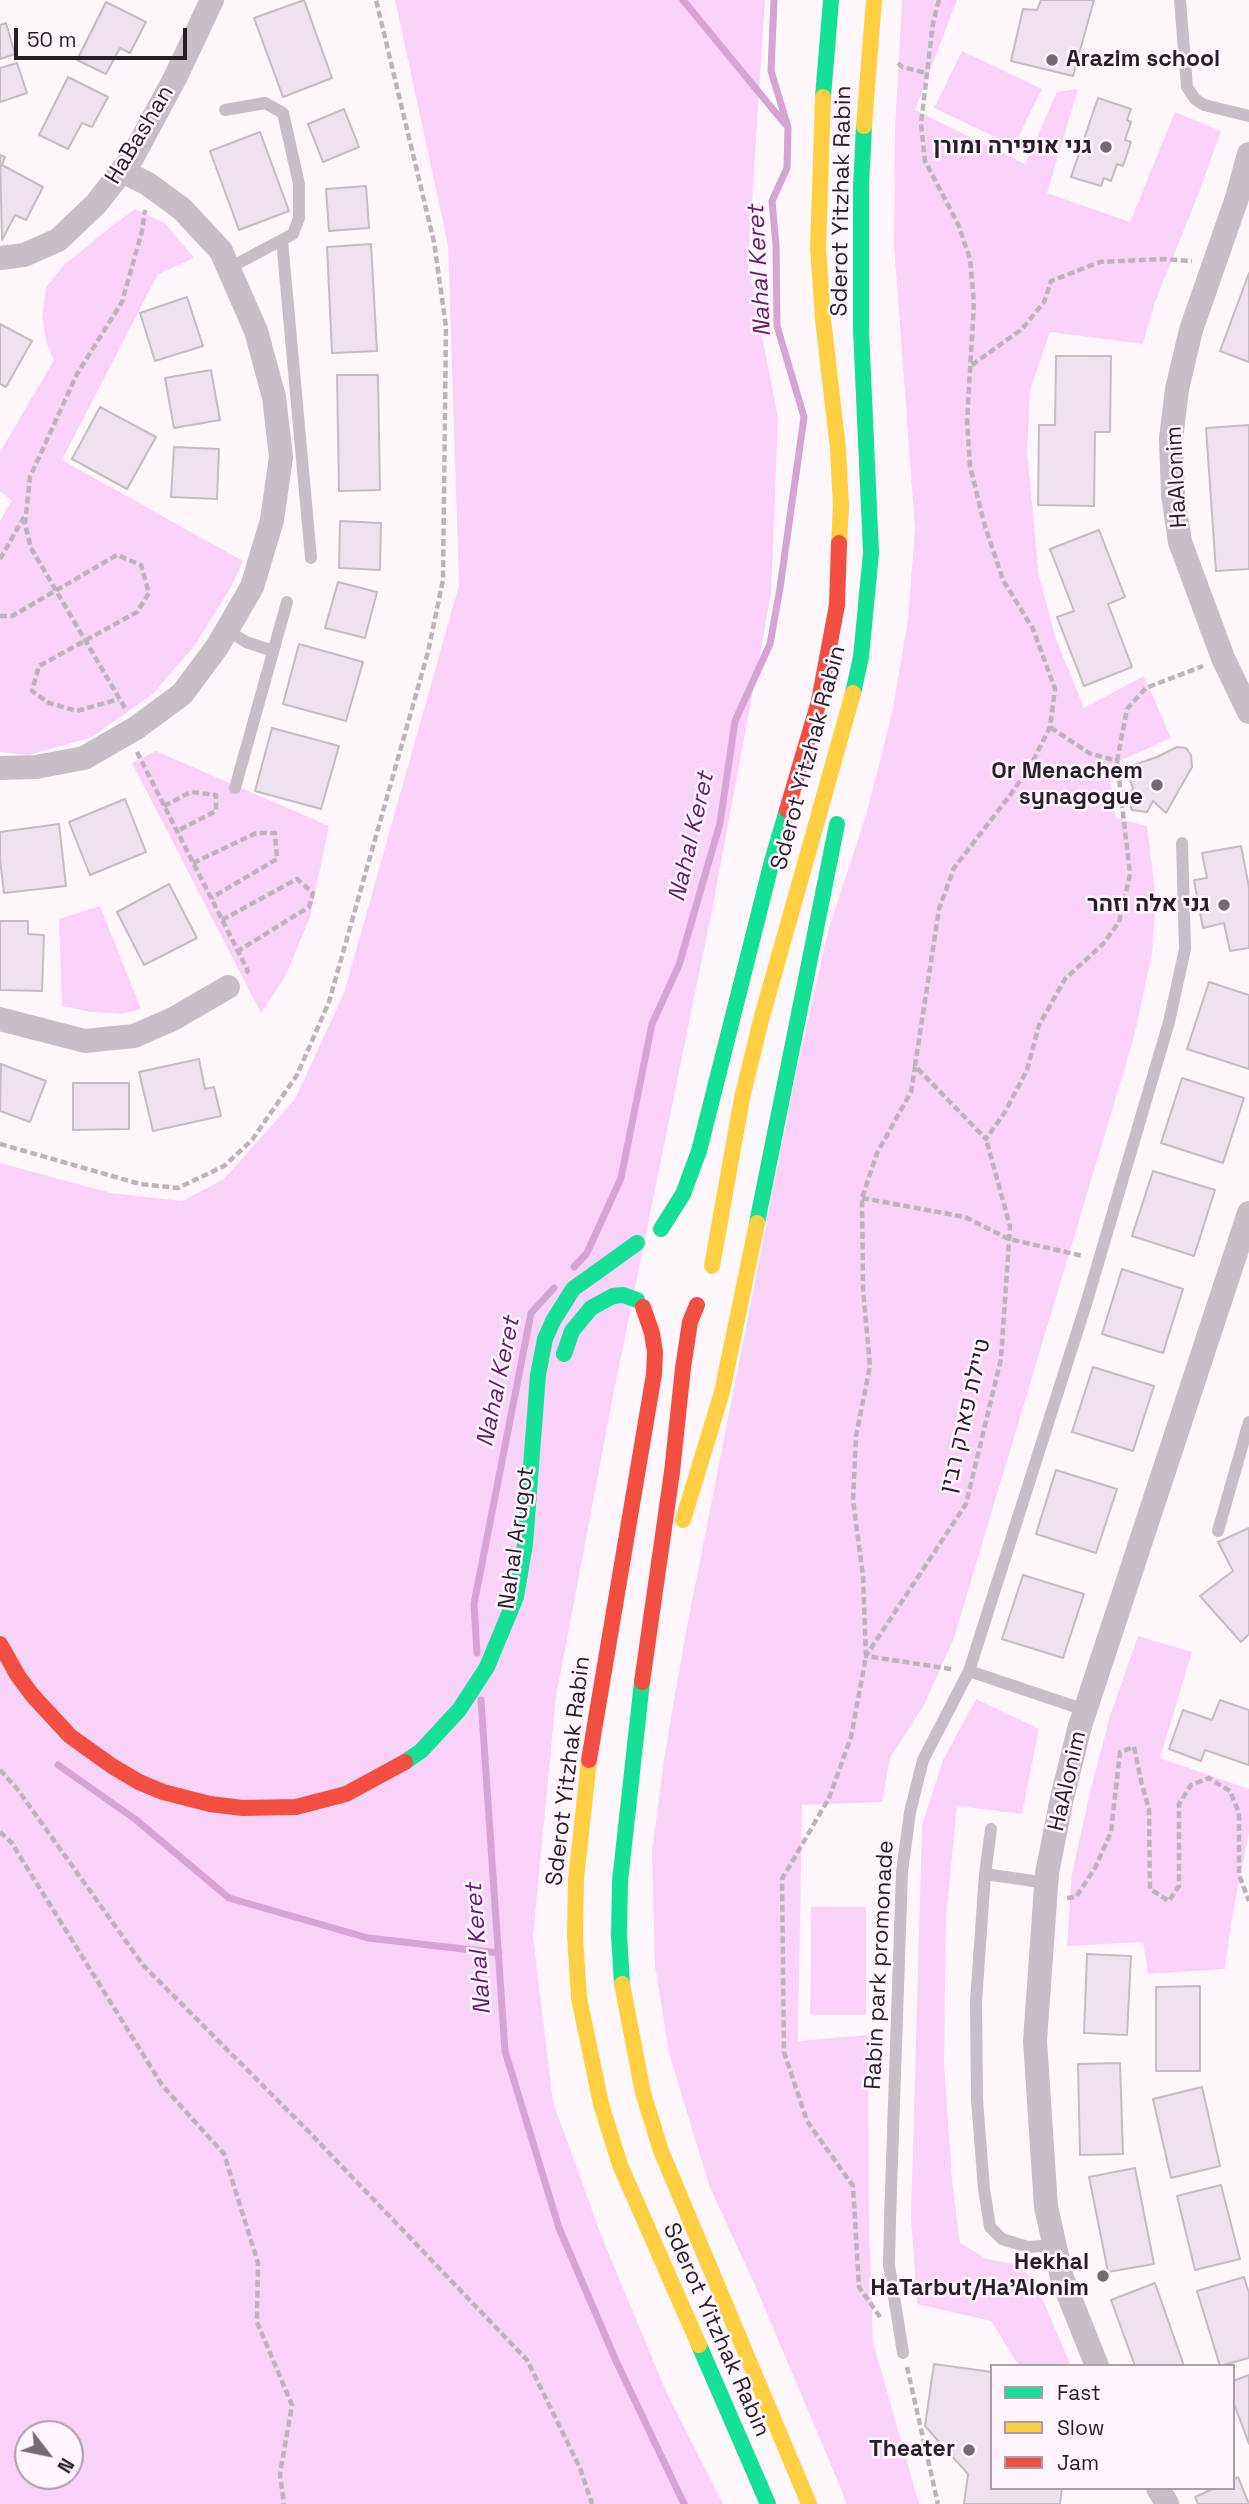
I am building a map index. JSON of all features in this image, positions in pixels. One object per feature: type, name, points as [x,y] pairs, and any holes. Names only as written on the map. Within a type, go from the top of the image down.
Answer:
[{"type":"main road","name":"Sderot Yitzhak Rabin","points":[[661,1229],[682,1194],[699,1151],[772,861],[819,701],[836,604],[840,560],[838,449],[823,319],[818,235],[821,116],[831,0]]},
{"type":"main road","name":"Sderot Yitzhak Rabin","points":[[809,2504],[661,2151],[643,2093],[623,1993],[619,1935],[620,1881],[642,1679],[673,1472],[687,1338],[707,1286],[744,1086],[851,703],[861,657],[870,553],[861,318],[861,187],[874,0]]},
{"type":"main road","points":[[845,781],[854,732],[861,657]]},
{"type":"main road","points":[[642,1679],[663,1589],[727,1371],[841,806]]},
{"type":"main road","points":[[661,1229],[681,1231]]},
{"type":"main road","name":"Nahal Arugot","points":[[0,1644],[33,1696],[70,1736],[112,1766],[163,1792],[210,1804],[243,1808],[296,1807],[346,1794],[396,1768],[421,1751],[459,1710],[487,1667],[512,1608],[525,1544],[538,1375],[545,1339],[552,1321],[578,1284],[648,1234],[661,1229]]},
{"type":"main road","points":[[560,1374],[568,1342],[580,1318],[590,1308],[613,1296],[623,1295],[671,1314],[707,1286],[708,1253],[700,1241]]},
{"type":"main road","name":"Sderot Yitzhak Rabin","points":[[637,1243],[629,1255],[626,1273],[628,1283],[640,1303],[652,1333],[654,1374],[581,1818],[575,1936],[579,1998],[601,2104],[620,2165],[768,2504]]},
{"type":"street","name":"HaBashan","points":[[0,258],[24,255],[58,240],[96,204],[132,158],[175,78],[212,0]]},
{"type":"street","name":"HaAlonim","points":[[1249,154],[1191,330],[1177,388],[1171,439],[1173,495],[1180,542],[1223,658],[1249,712]]},
{"type":"street","points":[[0,768],[36,767],[84,758],[131,730],[182,694],[217,647],[252,587],[272,520],[281,457],[274,397],[260,344],[229,268],[221,251],[182,209],[148,184],[122,171]]},
{"type":"street","points":[[0,1019],[85,1041],[134,1036],[173,1019],[228,987]]},
{"type":"street","name":"HaAlonim","points":[[1096,2364],[1062,2278],[1046,2207],[1035,2041],[1046,1892],[1062,1798],[1085,1710],[1249,1213]]},
{"type":"lane","points":[[1180,0],[1187,87],[1195,99],[1204,105],[1249,116]]},
{"type":"lane","points":[[225,110],[265,103],[283,113],[299,184],[299,219],[293,234],[229,268]]},
{"type":"lane","points":[[282,240],[311,558]]},
{"type":"lane","points":[[235,788],[287,602]]},
{"type":"lane","points":[[227,630],[246,642],[273,651]]},
{"type":"lane","name":"Rabin park promonade","points":[[903,2353],[889,2266],[902,1872],[910,1812],[923,1760],[969,1671],[1100,1260],[1169,1022],[1185,949],[1182,843]]},
{"type":"lane","points":[[1219,1531],[1249,1422]]},
{"type":"lane","points":[[969,1671],[1085,1710]]},
{"type":"lane","points":[[991,1829],[976,2000],[977,2100],[984,2189],[990,2227],[1002,2239],[1028,2247],[1054,2245]]},
{"type":"lane","points":[[985,1874],[1046,1892]]},
{"type":"path","points":[[0,1144],[140,1184],[178,1188],[224,1166],[252,1140],[297,1075],[329,1002],[428,652],[443,580],[446,327],[434,242],[376,0]]},
{"type":"path","points":[[881,2320],[859,2287],[853,2186],[807,2121],[784,2052],[782,1879],[829,1798],[850,1737],[866,1656],[863,1576],[853,1500],[856,1436],[870,1366],[863,1289],[862,1198],[877,1153],[911,1092],[939,909],[954,868],[1031,765],[1050,727],[1055,689],[1033,629],[1003,580],[984,523],[970,466],[967,421],[974,303],[970,259],[958,224],[925,161],[921,124],[933,23],[939,0]]},
{"type":"path","points":[[148,184],[142,231],[122,302],[77,374],[57,415],[30,477],[25,524],[31,548],[119,699],[164,806],[248,971],[228,987]]},
{"type":"path","points":[[971,366],[1022,329],[1044,302],[1051,281],[1100,262],[1164,259],[1215,263]]},
{"type":"path","points":[[0,559],[26,513]]},
{"type":"path","points":[[0,616],[12,616],[117,555],[141,565],[149,593],[137,612],[39,666],[32,691],[49,703],[77,711],[119,699]]},
{"type":"path","points":[[915,1066],[986,1139],[1005,1112],[1027,1070],[1040,1025],[1065,979],[1103,944],[1119,922],[1130,874],[1117,761],[1127,709],[1146,688],[1223,658]]},
{"type":"path","points":[[1050,727],[1089,753],[1117,761]]},
{"type":"path","points":[[164,806],[191,792],[216,794],[216,811],[177,831]]},
{"type":"path","points":[[193,863],[256,833],[275,833],[277,859],[211,898]]},
{"type":"path","points":[[222,919],[298,878],[313,893],[309,907],[238,951]]},
{"type":"path","name":"טיילת פארק רבין","points":[[866,1656],[966,1504],[1001,1359],[1010,1226],[986,1139]]},
{"type":"path","points":[[862,1198],[965,1217],[1009,1239],[1100,1260]]},
{"type":"path","points":[[866,1656],[969,1671]]},
{"type":"path","points":[[1046,1892],[1076,1897],[1095,1868],[1111,1832],[1120,1752],[1134,1747],[1149,1809],[1150,1889],[1169,1901],[1179,1886],[1179,1804],[1191,1785],[1209,1777],[1230,1791],[1239,1813],[1239,1875],[1249,1901]]},
{"type":"path","points":[[0,1770],[18,1790],[144,1965],[310,2133],[527,2360],[580,2468],[592,2504]]},
{"type":"path","points":[[0,1832],[11,1842],[162,2085],[224,2154],[258,2263],[257,2322],[292,2405],[280,2474],[284,2504]]},
{"type":"path","points":[[903,2353],[934,2483],[936,2504]]},
{"type":"shaded area","points":[[395,0],[765,0],[748,263],[778,418],[771,594],[714,900],[613,1396],[556,1697],[533,1937],[553,2102],[601,2235],[666,2391],[723,2504],[0,2504],[0,1163],[111,1193],[182,1201],[224,1179],[295,1099],[344,993],[459,585],[448,245]]},
{"type":"shaded area","points":[[902,0],[957,0],[915,110],[1025,164],[1057,92],[1078,89],[1047,193],[1130,222],[1175,112],[1221,131],[1155,302],[1143,344],[1050,332],[1030,390],[1027,452],[1039,576],[1056,639],[1084,708],[1144,676],[1171,738],[1108,766],[1116,818],[1147,826],[1156,898],[1152,954],[1134,1037],[954,1638],[924,1705],[890,1758],[882,1802],[802,1805],[798,2041],[868,2035],[869,2228],[873,2342],[919,2504],[846,2504],[757,2290],[709,2185],[669,2053],[655,1966],[652,1851],[665,1752],[687,1626],[797,1069],[828,931],[866,815],[892,713],[908,619],[915,529],[894,245],[895,126]]},
{"type":"shaded area","points":[[962,51],[1042,89],[1014,146],[934,108]]},
{"type":"shaded area","points":[[135,209],[165,223],[194,258],[158,274],[62,460],[243,561],[231,587],[195,645],[153,694],[92,737],[29,755],[0,752],[0,521],[12,500],[0,492],[0,452],[54,360],[47,344],[42,318],[46,287],[64,265]]},
{"type":"shaded area","points":[[156,751],[329,826],[310,917],[285,977],[261,1013],[132,763]]},
{"type":"shaded area","points":[[100,906],[141,1009],[122,1014],[91,1012],[62,1006],[59,919]]},
{"type":"shaded area","points":[[1138,1636],[1192,1652],[1160,1758],[1249,1789],[1249,1832],[1225,1969],[1148,1974],[1143,1942],[1067,1946],[1072,1873],[1091,1788],[1110,1716]]},
{"type":"shaded area","points":[[976,1699],[1039,1729],[1022,1814],[957,1806],[946,1918],[944,2061],[952,2180],[960,2243],[987,2259],[1020,2265],[1038,2288],[1070,2364],[1018,2364],[991,2321],[917,2304],[911,2217],[922,1825],[943,1760]]},
{"type":"shaded area","points":[[811,1907],[866,1907],[866,2015],[810,2015]]},
{"type":"building","points":[[304,0],[332,78],[283,97],[254,18]]},
{"type":"building","points":[[1041,0],[1094,0],[1073,76],[1011,61],[1023,9],[1037,10]]},
{"type":"building","points":[[106,2],[146,22],[130,53],[120,48],[106,74],[77,60]]},
{"type":"building","points":[[6,23],[15,54],[0,59],[0,25]]},
{"type":"building","points":[[17,63],[27,93],[0,102],[0,68]]},
{"type":"building","points":[[68,77],[108,97],[92,127],[82,123],[68,149],[39,135]]},
{"type":"building","points":[[1098,98],[1131,109],[1127,120],[1131,122],[1125,140],[1131,142],[1123,166],[1117,164],[1111,181],[1104,178],[1101,186],[1071,177]]},
{"type":"building","points":[[344,109],[359,147],[323,162],[308,124]]},
{"type":"building","points":[[260,132],[289,211],[239,230],[210,151]]},
{"type":"building","points":[[0,155],[5,157],[2,165],[43,187],[26,220],[15,215],[2,240]]},
{"type":"building","points":[[366,186],[369,228],[329,231],[326,189]]},
{"type":"building","points":[[371,244],[377,351],[332,353],[327,247]]},
{"type":"building","points":[[1249,273],[1249,362],[1220,351]]},
{"type":"building","points":[[187,297],[203,346],[155,361],[140,313]]},
{"type":"building","points":[[0,324],[32,341],[6,387],[0,384]]},
{"type":"building","points":[[1056,356],[1111,356],[1110,432],[1095,432],[1094,506],[1038,505],[1039,425],[1055,425]]},
{"type":"building","points":[[211,370],[220,420],[174,428],[165,378]]},
{"type":"building","points":[[337,375],[378,375],[380,490],[339,491]]},
{"type":"building","points":[[100,407],[156,437],[127,489],[72,459]]},
{"type":"building","points":[[1249,425],[1249,569],[1216,571],[1206,428]]},
{"type":"building","points":[[174,447],[219,449],[217,499],[171,497]]},
{"type":"building","points":[[340,521],[381,523],[380,570],[339,568]]},
{"type":"building","points":[[1099,530],[1125,597],[1108,604],[1132,667],[1084,686],[1057,617],[1074,611],[1050,549]]},
{"type":"building","points":[[338,582],[377,592],[365,638],[325,628]]},
{"type":"building","points":[[299,644],[363,662],[346,721],[283,704]]},
{"type":"building","points":[[272,728],[339,746],[321,809],[255,791]]},
{"type":"building","points":[[1177,747],[1186,748],[1191,755],[1192,767],[1166,813],[1153,801],[1147,812],[1132,810],[1127,798],[1133,788],[1125,768]]},
{"type":"building","points":[[125,799],[146,852],[90,875],[69,822]]},
{"type":"building","points":[[59,824],[66,886],[4,893],[0,832]]},
{"type":"building","name":"גני אלה וזהר","points":[[1241,846],[1249,887],[1249,948],[1230,951],[1224,923],[1203,928],[1194,880],[1207,878],[1202,853]]},
{"type":"building","points":[[169,884],[197,938],[144,965],[117,912]]},
{"type":"building","points":[[0,921],[28,921],[28,934],[44,935],[42,991],[0,990]]},
{"type":"building","points":[[1209,982],[1249,995],[1249,1069],[1187,1049]]},
{"type":"building","points":[[199,1059],[205,1089],[214,1087],[221,1116],[153,1131],[139,1072]]},
{"type":"building","points":[[1,1064],[46,1081],[30,1122],[0,1111]]},
{"type":"building","points":[[1182,1078],[1244,1098],[1223,1163],[1161,1143]]},
{"type":"building","points":[[73,1083],[129,1083],[129,1129],[73,1130]]},
{"type":"building","points":[[1153,1171],[1215,1190],[1194,1256],[1132,1236]]},
{"type":"building","points":[[1122,1269],[1183,1289],[1163,1353],[1102,1334]]},
{"type":"building","points":[[1093,1367],[1154,1386],[1133,1451],[1072,1432]]},
{"type":"building","points":[[1056,1470],[1117,1489],[1096,1553],[1036,1534]]},
{"type":"building","points":[[1249,1528],[1249,1634],[1241,1642],[1200,1596],[1233,1571],[1218,1542]]},
{"type":"building","points":[[1023,1575],[1084,1594],[1063,1658],[1002,1639]]},
{"type":"building","points":[[1220,1700],[1249,1710],[1249,1765],[1205,1750],[1201,1761],[1169,1749],[1183,1710],[1212,1720]]},
{"type":"building","points":[[1087,1954],[1131,1956],[1127,2035],[1084,2033]]},
{"type":"building","points":[[1200,1986],[1200,2071],[1156,2071],[1156,1987]]},
{"type":"building","points":[[1120,2063],[1123,2154],[1080,2155],[1078,2064]]},
{"type":"building","points":[[1202,2087],[1220,2166],[1171,2178],[1153,2099]]},
{"type":"building","points":[[1135,2168],[1154,2264],[1108,2272],[1089,2177]]},
{"type":"building","points":[[1221,2185],[1240,2259],[1195,2270],[1177,2196]]},
{"type":"building","points":[[1244,2277],[1249,2293],[1249,2358],[1219,2364],[1197,2291]]},
{"type":"building","points":[[1155,2283],[1183,2364],[1134,2364],[1111,2300]]},
{"type":"building","name":"Theater","points":[[934,2364],[990,2372],[990,2490],[1062,2490],[1060,2504],[964,2504],[968,2474],[925,2426]]},
{"type":"building","points":[[1249,2375],[1249,2444],[1235,2406],[1235,2380]]},
{"type":"building","points":[[1238,2477],[1249,2504],[1198,2504],[1195,2497],[1211,2490],[1235,2490],[1235,2479]]},
{"type":"waterway","points":[[683,0],[785,124]]},
{"type":"waterway","name":"Nahal Keret","points":[[574,1267],[587,1253],[621,1178],[652,1024],[679,965],[720,823],[735,721],[770,644],[780,588],[804,417],[777,326],[776,245],[772,201],[787,168],[788,127],[771,71],[774,0]]},
{"type":"waterway","name":"Nahal Keret","points":[[477,1653],[474,1604],[531,1313],[554,1288]]},
{"type":"waterway","name":"Nahal Keret","points":[[481,1700],[505,2051],[559,2228],[617,2363],[684,2504]]},
{"type":"waterway","points":[[58,1765],[135,1819],[229,1898],[368,1938],[499,1953]]},
{"type":"traffic: fast","points":[[823,97],[831,0]]},
{"type":"traffic: fast","points":[[853,693],[861,657],[871,553],[861,330],[861,187],[864,126]]},
{"type":"traffic: fast","points":[[661,1229],[683,1194],[699,1151],[787,810]]},
{"type":"traffic: fast","points":[[757,1223],[837,824]]},
{"type":"traffic: fast","points":[[405,1762],[421,1751],[459,1710],[487,1667],[516,1597],[525,1544],[538,1375],[545,1339],[553,1321],[573,1289],[637,1243]]},
{"type":"traffic: fast","points":[[564,1354],[572,1331],[591,1308],[613,1296],[623,1295],[637,1300]]},
{"type":"traffic: fast","points":[[622,1984],[620,1881],[642,1682]]},
{"type":"traffic: fast","points":[[699,2345],[768,2504]]},
{"type":"traffic: slow","points":[[864,126],[874,0]]},
{"type":"traffic: slow","points":[[823,97],[818,248],[838,449],[841,506],[839,543]]},
{"type":"traffic: slow","points":[[712,1266],[742,1098],[761,1020],[853,693]]},
{"type":"traffic: slow","points":[[683,1520],[722,1392],[757,1223]]},
{"type":"traffic: slow","points":[[589,1760],[576,1879],[575,1936],[579,1998],[601,2104],[620,2165],[699,2345]]},
{"type":"traffic: slow","points":[[622,1984],[643,2093],[661,2151],[809,2504]]},
{"type":"traffic: jam","points":[[787,810],[819,701],[837,605],[839,543]]},
{"type":"traffic: jam","points":[[642,1682],[672,1472],[683,1368],[690,1322],[697,1305]]},
{"type":"traffic: jam","points":[[589,1760],[654,1374],[652,1333],[643,1307]]},
{"type":"traffic: jam","points":[[0,1644],[33,1696],[70,1736],[112,1766],[163,1792],[210,1804],[243,1808],[296,1807],[346,1794],[405,1762]]},
{"type":"place","name":"Arazim school","points":[[1052,60]]},
{"type":"place","name":"גני אופירה ומורן","points":[[1106,147]]},
{"type":"place","name":"Or Menachem synagogue","points":[[1157,785]]},
{"type":"place","name":"גני אלה וזהר","points":[[1224,905]]},
{"type":"place","name":"Hekhal HaTarbut/Ha'Alonim","points":[[1103,2276]]},
{"type":"place","name":"Theater","points":[[969,2450]]}]
